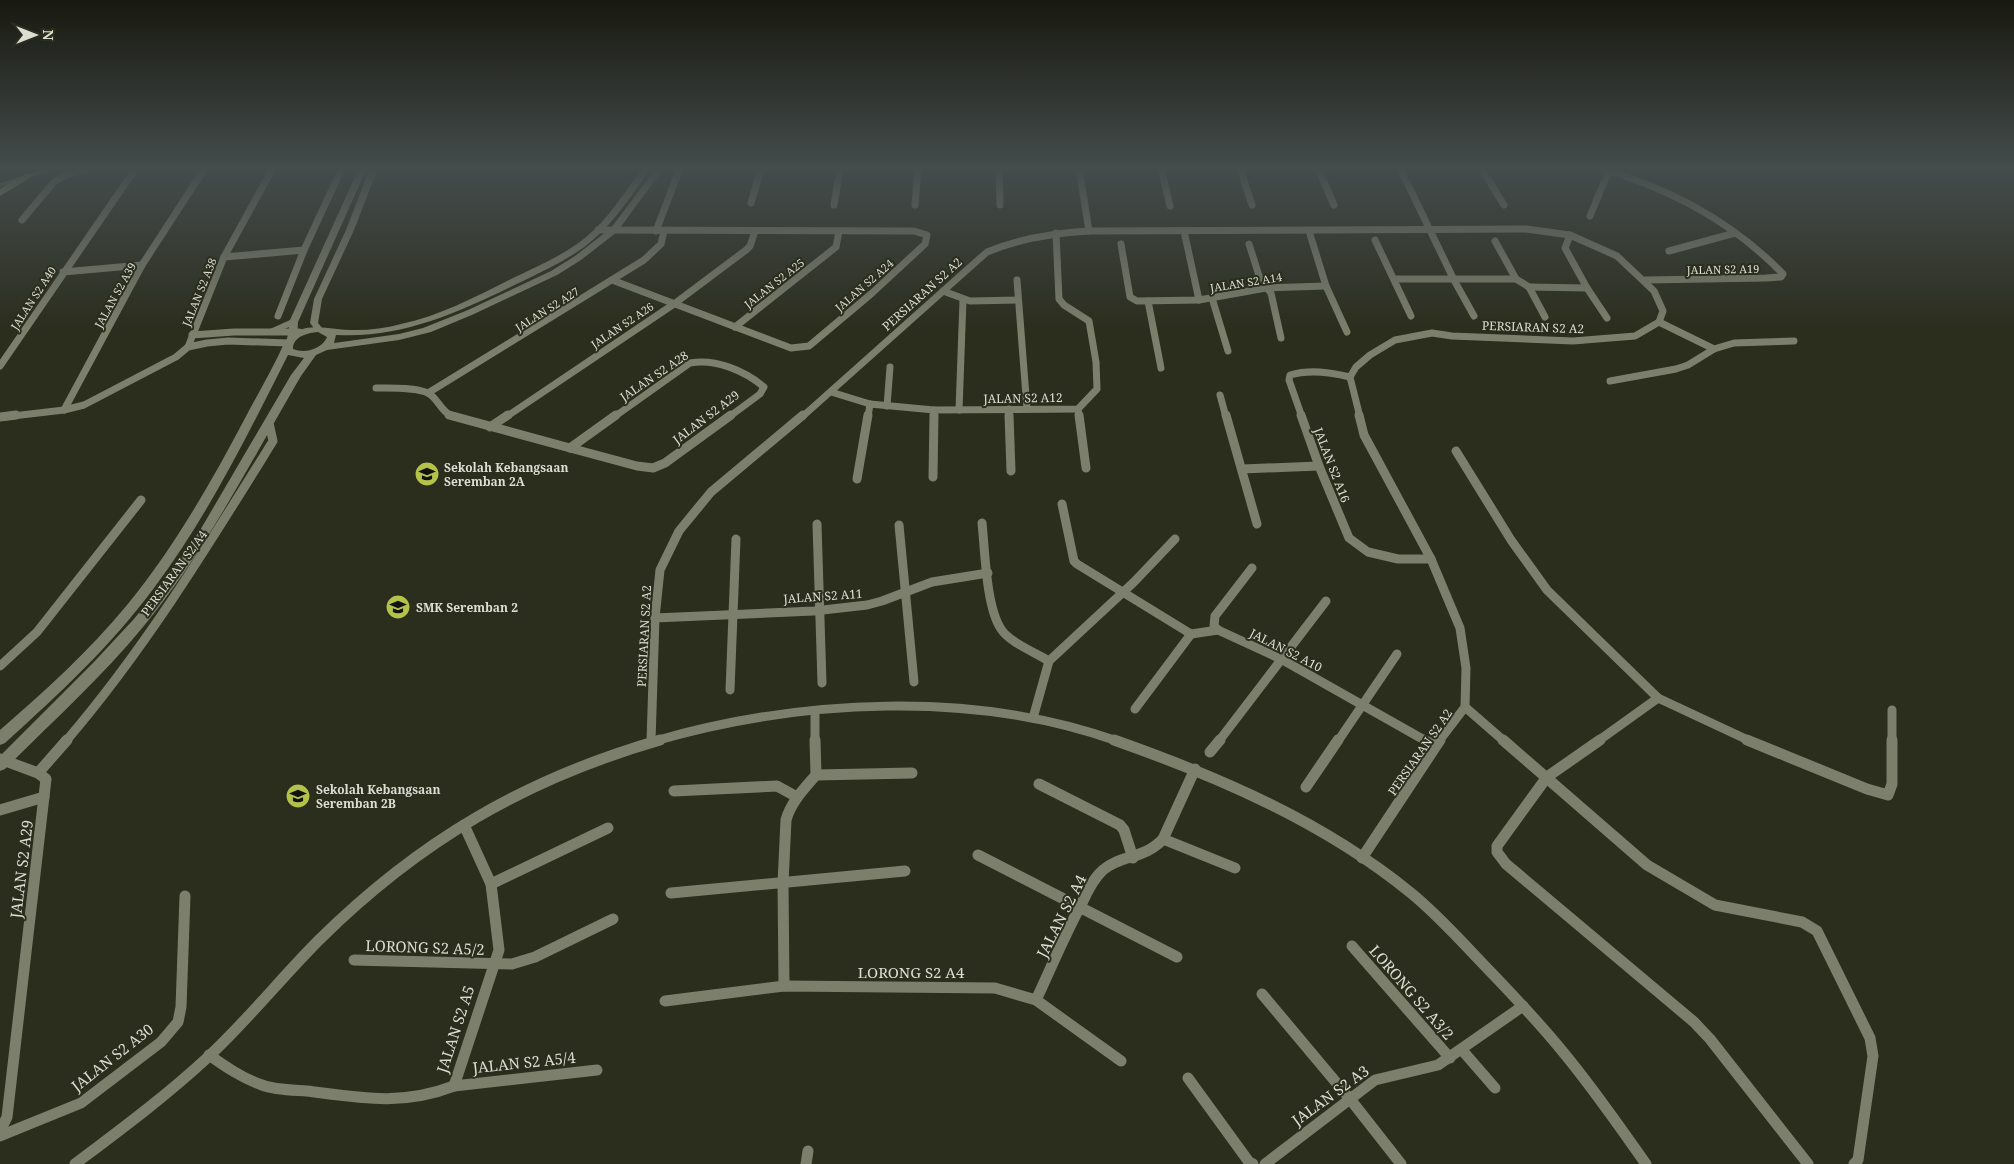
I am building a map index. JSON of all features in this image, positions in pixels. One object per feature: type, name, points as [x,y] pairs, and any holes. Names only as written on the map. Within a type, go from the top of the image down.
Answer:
[{"type":"main road","points":[[604,222],[598,230],[565,255],[430,320],[361,333],[330,332],[319,329],[304,332],[290,336],[291,353],[312,354],[326,348],[376,341],[428,330],[554,273],[578,258],[614,230],[620,222]]},
{"type":"main road","points":[[326,348],[333,339],[330,332]]},
{"type":"main road","name":"PERSIARAN S2/A4","points":[[0,739],[55,690],[102,641],[145,591],[168,559],[237,445],[290,336]]},
{"type":"main road","name":"PERSIARAN S2/A4","points":[[2,762],[57,710],[138,624],[209,535],[296,375],[312,354]]},
{"type":"street","name":"JALAN S2 A40","points":[[0,366],[97,222]]},
{"type":"street","name":"JALAN S2 A39","points":[[64,410],[142,265],[170,222]]},
{"type":"street","name":"JALAN S2 A38","points":[[188,347],[224,257],[243,222]]},
{"type":"street","points":[[278,316],[317,222]]},
{"type":"street","points":[[290,336],[339,222]]},
{"type":"street","points":[[319,329],[314,323],[318,299],[353,222]]},
{"type":"street","name":"JALAN S2 A27","points":[[428,393],[612,280],[655,250],[661,244],[660,231],[663,222]]},
{"type":"street","points":[[1088,222],[1089,231]]},
{"type":"street","points":[[1427,222],[1454,280],[1474,316]]},
{"type":"street","points":[[1720,222],[1736,233]]},
{"type":"street","name":"PERSIARAN S2 A2","points":[[651,741],[655,618],[660,570],[678,531],[711,492],[831,392],[987,252],[1009,242],[1056,233],[1089,231],[1526,229],[1570,235],[1617,256],[1645,280],[1654,291],[1663,312],[1659,322],[1635,336],[1573,341],[1452,336],[1432,333],[1395,340],[1370,355],[1356,367],[1350,376],[1364,435],[1431,559],[1460,628],[1466,668],[1465,708],[1435,746],[1362,858]]},
{"type":"street","name":"JALAN S2 A24","points":[[598,230],[914,231],[927,235],[925,244],[871,294],[809,346],[791,348],[735,326]]},
{"type":"street","name":"JALAN S2 A26","points":[[490,427],[674,304],[746,250],[750,246],[755,231]]},
{"type":"street","name":"JALAN S2 A25","points":[[735,326],[836,247],[839,231]]},
{"type":"street","name":"JALAN S2 A14","points":[[1184,231],[1199,300]]},
{"type":"street","points":[[1309,231],[1326,286],[1347,332]]},
{"type":"street","name":"JALAN S2 A12","points":[[831,392],[870,404],[934,410],[1078,409],[1097,389],[1096,362],[1089,321],[1064,305],[1059,299],[1056,233]]},
{"type":"street","points":[[1668,251],[1736,233]]},
{"type":"street","name":"JALAN S2 A19","points":[[1645,280],[1781,277],[1783,274],[1772,261],[1736,233]]},
{"type":"street","points":[[1570,235],[1565,248],[1586,288],[1607,318]]},
{"type":"street","points":[[1375,240],[1411,316]]},
{"type":"street","points":[[1495,241],[1516,279],[1529,287],[1545,317]]},
{"type":"street","points":[[1121,244],[1130,297],[1148,301],[1161,368]]},
{"type":"street","points":[[1249,244],[1261,282],[1271,293],[1281,338]]},
{"type":"street","points":[[224,257],[304,250]]},
{"type":"street","points":[[62,272],[142,265]]},
{"type":"street","points":[[1394,279],[1516,279]]},
{"type":"street","points":[[612,280],[735,326]]},
{"type":"street","points":[[1017,280],[1027,409]]},
{"type":"street","name":"JALAN S2 A14","points":[[1148,301],[1199,300],[1266,288],[1326,286]]},
{"type":"street","points":[[1529,287],[1586,288]]},
{"type":"street","points":[[943,291],[963,300],[1018,300]]},
{"type":"street","points":[[1212,298],[1228,351]]},
{"type":"street","points":[[959,410],[963,300]]},
{"type":"street","points":[[1659,322],[1714,349]]},
{"type":"street","points":[[192,335],[273,331],[290,336]]},
{"type":"street","points":[[0,417],[64,410],[95,401],[176,357],[188,347],[228,340],[290,336]]},
{"type":"street","points":[[1610,381],[1676,369],[1688,365],[1714,349],[1743,342],[1794,341]]},
{"type":"street","name":"JALAN S2 A28","points":[[570,448],[690,363],[701,359],[710,360],[758,382]]},
{"type":"street","points":[[888,406],[890,367]]},
{"type":"street","name":"JALAN S2 A16","points":[[1350,376],[1332,372],[1297,372],[1290,375],[1288,380],[1319,466],[1349,538],[1368,552],[1390,558],[1431,559]]},
{"type":"street","name":"JALAN S2 A29","points":[[570,448],[637,466],[653,468],[665,463],[695,443],[760,394],[764,387],[758,382]]},
{"type":"street","points":[[376,388],[414,390],[428,393],[448,415],[570,448]]},
{"type":"street","points":[[1220,395],[1257,524]]},
{"type":"street","points":[[857,478],[870,404]]},
{"type":"street","points":[[1009,409],[1011,471]]},
{"type":"street","points":[[1078,409],[1086,468]]},
{"type":"street","points":[[933,477],[934,410]]},
{"type":"street","points":[[1456,451],[1511,540],[1547,590],[1658,698],[1759,745],[1867,789],[1888,795],[1892,784],[1892,710]]},
{"type":"street","points":[[1242,468],[1319,466]]},
{"type":"street","points":[[0,666],[37,632],[142,500]]},
{"type":"street","points":[[1062,504],[1074,561],[1191,634],[1218,630]]},
{"type":"street","points":[[982,523],[995,614],[1001,630],[1049,661]]},
{"type":"street","points":[[817,524],[822,683]]},
{"type":"street","points":[[899,525],[914,682]]},
{"type":"street","points":[[2,762],[38,773],[65,744],[164,611],[209,535]]},
{"type":"street","points":[[730,690],[736,539]]},
{"type":"street","points":[[1033,718],[1049,661],[1123,592],[1175,539]]},
{"type":"street","points":[[1218,630],[1214,626],[1215,616],[1252,568]]},
{"type":"street","name":"JALAN S2 A11","points":[[655,618],[732,613],[820,611],[869,605],[925,583],[988,573]]},
{"type":"street","points":[[1210,752],[1326,601]]},
{"type":"street","name":"JALAN S2 A10","points":[[1218,630],[1281,659],[1435,746]]},
{"type":"street","points":[[1135,709],[1191,634]]},
{"type":"street","points":[[1306,787],[1397,654]]},
{"type":"street","points":[[1658,698],[1547,777],[1497,846],[1497,852],[1506,864],[1694,1022],[1710,1039],[1808,1164]]},
{"type":"street","points":[[75,1164],[118,1131],[209,1055],[322,937],[406,864],[483,812],[550,778],[651,741],[686,732],[784,714],[900,707],[940,708],[1033,718],[1091,732],[1195,769],[1285,809],[1362,858],[1412,894],[1437,916],[1523,1006],[1574,1065],[1646,1164]]},
{"type":"street","points":[[1465,708],[1647,865],[1715,905],[1802,922],[1817,931],[1870,1038],[1873,1056],[1858,1160],[1854,1164]]},
{"type":"street","points":[[665,1001],[784,986],[783,883],[786,820],[789,810],[797,797],[816,775],[815,711]]},
{"type":"street","name":"JALAN S2 A4","points":[[1036,1000],[1081,906],[1097,878],[1103,871],[1151,852],[1158,847],[1164,839],[1195,769]]},
{"type":"street","name":"JALAN S2 A29","points":[[0,1131],[7,1117],[46,779],[38,773]]},
{"type":"street","points":[[816,775],[912,773]]},
{"type":"street","points":[[1039,784],[1120,825],[1124,830],[1133,858]]},
{"type":"street","points":[[674,791],[777,786],[797,797]]},
{"type":"street","points":[[0,810],[44,797]]},
{"type":"street","name":"JALAN S2 A5","points":[[209,1055],[232,1072],[264,1086],[360,1098],[407,1099],[433,1094],[454,1086],[499,950],[499,936],[491,884],[464,825]]},
{"type":"street","points":[[491,884],[608,828]]},
{"type":"street","points":[[1164,839],[1235,868]]},
{"type":"street","points":[[978,856],[1081,906],[1177,957]]},
{"type":"street","points":[[671,893],[905,871]]},
{"type":"street","name":"JALAN S2 A30","points":[[0,1136],[27,1123],[81,1104],[161,1042],[178,1022],[181,1007],[185,896]]},
{"type":"street","points":[[495,965],[524,962],[613,919]]},
{"type":"street","name":"LORONG S2 A3/2","points":[[1352,946],[1450,1058]]},
{"type":"street","name":"LORONG S2 A5/2","points":[[354,960],[495,965]]},
{"type":"street","name":"LORONG S2 A4","points":[[784,986],[995,988],[1036,1000]]},
{"type":"street","points":[[1262,994],[1350,1099],[1400,1164]]},
{"type":"street","points":[[1036,1000],[1121,1061]]},
{"type":"street","name":"JALAN S2 A3","points":[[1265,1164],[1375,1080],[1438,1065],[1523,1006]]},
{"type":"street","points":[[1462,1050],[1495,1088]]},
{"type":"street","name":"JALAN S2 A5/4","points":[[454,1086],[596,1070]]},
{"type":"street","points":[[1188,1078],[1248,1162],[1253,1164]]},
{"type":"place","name":"Sekolah Kebangsaan Seremban 2A","points":[[427,474]]},
{"type":"place","name":"SMK Seremban 2","points":[[398,607]]},
{"type":"place","name":"Sekolah Kebangsaan Seremban 2B","points":[[298,796]]}]
